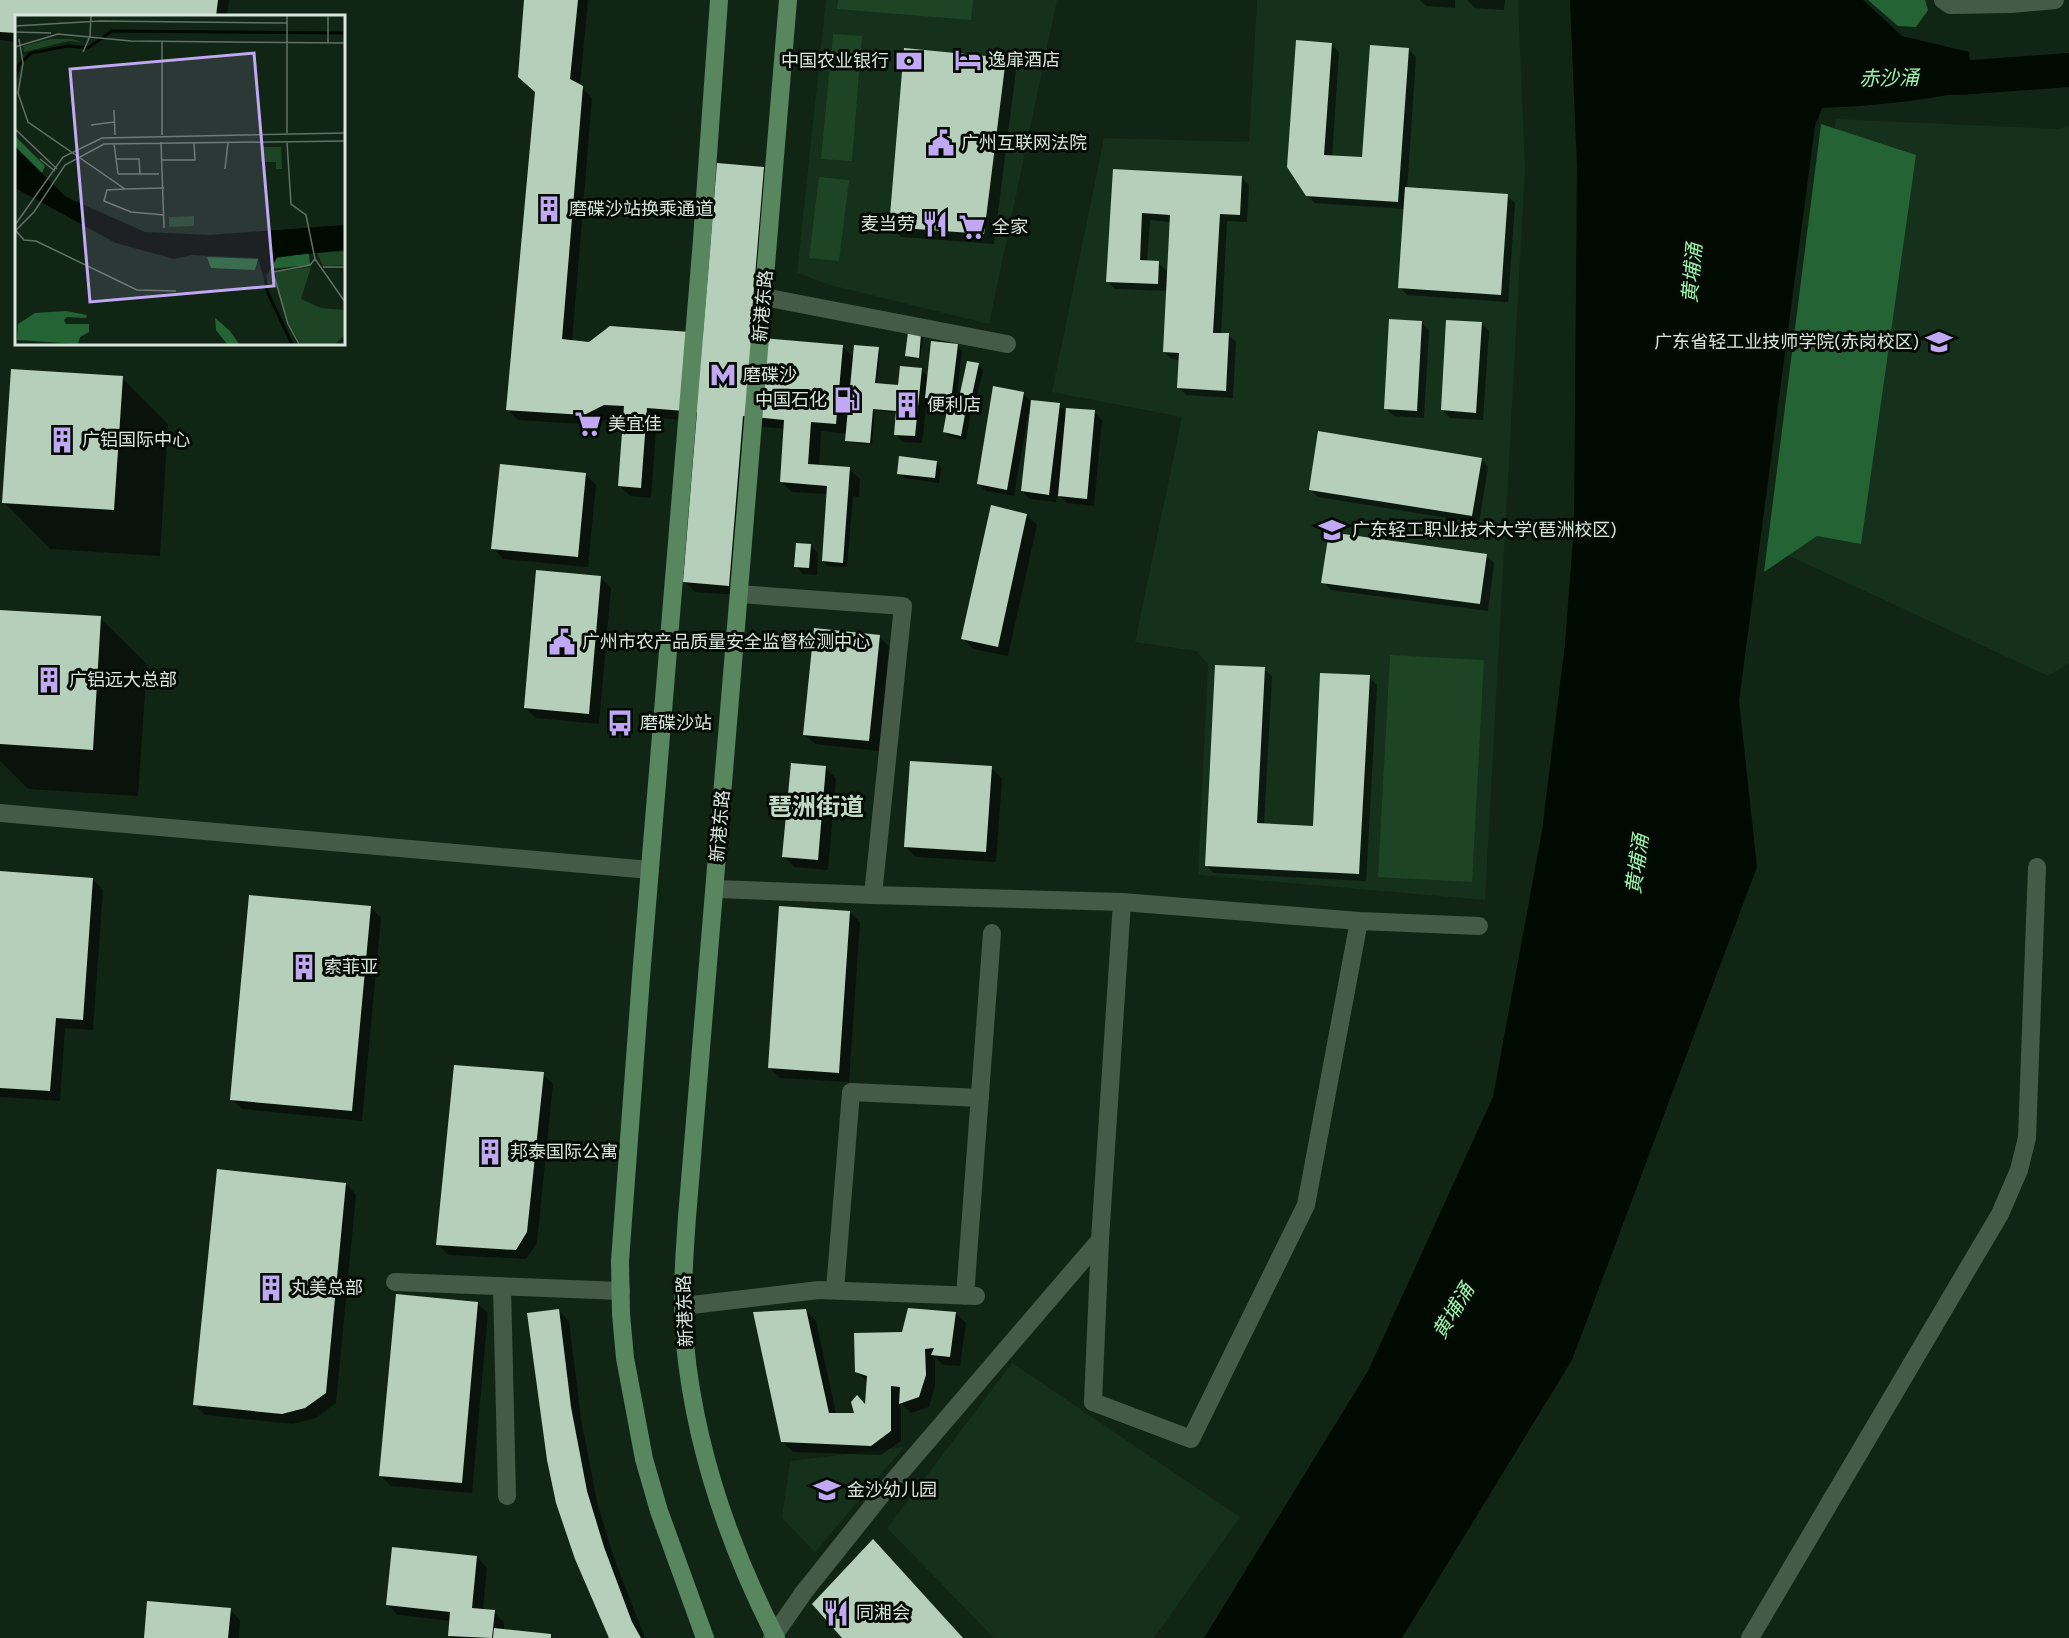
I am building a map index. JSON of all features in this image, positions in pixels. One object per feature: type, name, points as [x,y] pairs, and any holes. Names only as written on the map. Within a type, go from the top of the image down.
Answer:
[{"type":"main road","points":[[705,1638],[659,1511],[644,1459],[625,1358],[620,1261],[719,0]]},
{"type":"main road","name":"新港东路","points":[[774,1637],[731,1539],[710,1477],[691,1394],[684,1342],[683,1306],[687,1216],[788,0]]},
{"type":"street","points":[[1943,0],[1950,5],[2011,4],[2055,0]]},
{"type":"street","points":[[764,297],[1007,344]]},
{"type":"street","points":[[739,594],[903,606],[873,896]]},
{"type":"street","points":[[0,813],[650,870]]},
{"type":"street","points":[[1750,1638],[2000,1214],[2019,1170],[2027,1138],[2037,867]]},
{"type":"street","points":[[715,889],[873,896],[1122,902],[1359,921],[1479,926]]},
{"type":"street","points":[[1122,902],[1100,1240],[1093,1402],[1191,1439],[1306,1205],[1359,921]]},
{"type":"street","points":[[683,1306],[819,1290],[971,1296],[980,1098],[992,933]]},
{"type":"street","points":[[835,1290],[851,1092],[980,1098]]},
{"type":"street","points":[[774,1637],[804,1592],[883,1493],[1100,1240]]},
{"type":"street","points":[[395,1282],[621,1291]]},
{"type":"street","points":[[502,1286],[507,1496]]},
{"type":"shaded area","points":[[826,0],[1057,0],[989,324],[830,285],[797,273]]},
{"type":"shaded area","points":[[838,0],[973,0],[971,20],[837,9]]},
{"type":"shaded area","name":"广东轻工职业技术大学(琶洲校区)","points":[[1257,0],[1518,0],[1525,168],[1485,900],[1198,875],[1208,664],[1196,651],[1135,642],[1182,417],[1052,392],[1104,138],[1249,142]]},
{"type":"shaded area","points":[[833,34],[862,36],[852,161],[821,159]]},
{"type":"shaded area","name":"广东省轻工业技师学院(赤岗校区)","points":[[1836,119],[2057,129],[2069,126],[2069,663],[2048,676],[1785,554]]},
{"type":"shaded area","points":[[819,177],[849,180],[839,261],[809,258]]},
{"type":"shaded area","points":[[1390,655],[1484,660],[1472,882],[1378,877]]},
{"type":"shaded area","points":[[1012,1363],[1240,1517],[1154,1638],[994,1638],[887,1528]]},
{"type":"shaded area","name":"金沙幼儿园","points":[[904,1447],[815,1552],[782,1518],[790,1461]]},
{"type":"green space","points":[[1868,0],[1925,0],[1928,10],[1916,27],[1898,26]]},
{"type":"green space","points":[[1821,124],[1916,155],[1861,544],[1817,536],[1764,572]]},
{"type":"water","name":"黄埔涌","points":[[1570,0],[1863,0],[1902,36],[1969,52],[1973,90],[1897,102],[1822,108],[1815,126],[1739,701],[1757,867],[1572,1360],[1402,1638],[1204,1638],[1368,1371],[1493,1097],[1542,831],[1565,644],[1574,526],[1577,167]]},
{"type":"building","points":[[0,0],[218,0],[216,15],[15,15],[15,33],[0,32]]},
{"type":"building","name":"磨碟沙","points":[[524,0],[578,0],[570,79],[583,86],[562,339],[589,342],[610,326],[703,333],[717,163],[764,167],[750,337],[843,345],[836,424],[811,422],[808,464],[850,467],[843,563],[822,561],[827,486],[780,482],[784,420],[743,416],[729,586],[683,582],[697,412],[647,408],[641,488],[618,486],[624,406],[604,405],[584,415],[506,410],[535,92],[518,77]]},
{"type":"building","points":[[1296,40],[1332,43],[1324,155],[1362,157],[1370,45],[1409,48],[1398,202],[1306,196],[1287,167]]},
{"type":"building","points":[[904,48],[1006,58],[984,234],[889,227]]},
{"type":"building","points":[[1113,169],[1242,176],[1240,215],[1220,214],[1213,333],[1229,333],[1226,391],[1177,388],[1179,353],[1163,352],[1170,215],[1142,213],[1140,260],[1159,261],[1158,284],[1106,282]]},
{"type":"building","points":[[1405,187],[1508,194],[1501,295],[1398,288]]},
{"type":"building","points":[[1389,319],[1422,321],[1417,411],[1384,409]]},
{"type":"building","points":[[1446,320],[1482,322],[1476,413],[1441,410]]},
{"type":"building","points":[[908,332],[921,334],[919,358],[905,356]]},
{"type":"building","points":[[931,341],[958,344],[951,401],[967,404],[961,436],[943,432],[949,400],[925,398]]},
{"type":"building","points":[[854,345],[879,347],[875,383],[898,385],[900,366],[922,368],[915,436],[894,435],[896,411],[873,409],[870,443],[845,441]]},
{"type":"building","points":[[967,361],[979,363],[971,400],[959,398]]},
{"type":"building","name":"广铝国际中心","points":[[11,369],[123,376],[114,510],[2,503]]},
{"type":"building","points":[[993,386],[1024,392],[1007,490],[977,484]]},
{"type":"building","points":[[1031,400],[1060,403],[1049,495],[1021,491]]},
{"type":"building","points":[[1066,408],[1095,410],[1087,499],[1058,496]]},
{"type":"building","points":[[1318,431],[1482,458],[1472,516],[1309,490]]},
{"type":"building","points":[[899,456],[937,461],[935,478],[897,474]]},
{"type":"building","points":[[500,464],[586,473],[578,557],[491,549]]},
{"type":"building","points":[[991,505],[1027,514],[998,647],[961,639]]},
{"type":"building","points":[[1329,532],[1487,554],[1480,604],[1321,583]]},
{"type":"building","points":[[796,543],[811,544],[809,568],[794,567]]},
{"type":"building","name":"广州市农产品质量安全监督检测中心","points":[[536,570],[601,576],[589,714],[524,708]]},
{"type":"building","name":"广铝远大总部","points":[[0,610],[101,616],[93,750],[0,744]]},
{"type":"building","points":[[814,628],[880,635],[869,741],[803,735]]},
{"type":"building","points":[[1215,665],[1265,667],[1257,823],[1313,826],[1320,673],[1370,675],[1359,874],[1205,866]]},
{"type":"building","points":[[910,761],[992,766],[986,852],[904,847]]},
{"type":"building","points":[[791,763],[826,766],[818,860],[782,857]]},
{"type":"building","points":[[0,871],[93,878],[83,1020],[56,1018],[50,1091],[0,1088]]},
{"type":"building","name":"索菲亚","points":[[249,895],[371,906],[352,1111],[230,1100]]},
{"type":"building","points":[[779,906],[850,911],[839,1073],[768,1068]]},
{"type":"building","name":"邦泰国际公寓","points":[[454,1065],[544,1072],[527,1232],[516,1250],[436,1245]]},
{"type":"building","name":"丸美总部","points":[[217,1169],[346,1183],[326,1393],[305,1408],[282,1414],[193,1405]]},
{"type":"building","points":[[396,1294],[478,1302],[462,1483],[379,1476]]},
{"type":"building","points":[[908,1308],[956,1312],[950,1357],[931,1355],[934,1348],[925,1349],[926,1375],[919,1397],[899,1404],[900,1387],[891,1386],[891,1431],[871,1446],[781,1442],[753,1312],[806,1309],[829,1413],[854,1413],[851,1402],[857,1395],[865,1404],[867,1376],[855,1372],[854,1333],[902,1332]]},
{"type":"building","points":[[559,1309],[571,1407],[587,1491],[604,1547],[632,1622],[641,1638],[609,1638],[575,1559],[556,1503],[547,1460],[527,1313]]},
{"type":"building","points":[[873,1539],[963,1638],[842,1638],[812,1604]]},
{"type":"building","points":[[392,1547],[477,1556],[472,1608],[495,1610],[492,1638],[448,1636],[450,1612],[386,1605]]},
{"type":"building","points":[[147,1601],[231,1608],[228,1638],[144,1638]]},
{"type":"building","points":[[494,1628],[551,1634],[551,1638],[493,1638]]},
{"type":"waterway","name":"赤沙涌","points":[[1925,77],[1960,78],[2069,70]]},
{"type":"place","name":"逸扉酒店","points":[[968,60]]},
{"type":"place","name":"中国农业银行","points":[[909,61]]},
{"type":"place","name":"广州互联网法院","points":[[941,143]]},
{"type":"place","name":"磨碟沙站换乘通道","points":[[549,209]]},
{"type":"place","name":"麦当劳","points":[[935,224]]},
{"type":"place","name":"全家","points":[[972,227]]},
{"type":"place","name":"广东省轻工业技师学院(赤岗校区)","points":[[1939,342]]},
{"type":"place","name":"磨碟沙","points":[[723,375]]},
{"type":"place","name":"中国石化","points":[[847,400]]},
{"type":"place","name":"便利店","points":[[907,405]]},
{"type":"place","name":"美宜佳","points":[[588,424]]},
{"type":"place","name":"广铝国际中心","points":[[62,440]]},
{"type":"place","name":"广东轻工职业技术大学(琶洲校区)","points":[[1332,530]]},
{"type":"place","name":"广州市农产品质量安全监督检测中心","points":[[562,642]]},
{"type":"place","name":"广铝远大总部","points":[[49,680]]},
{"type":"place","name":"磨碟沙站","points":[[620,723]]},
{"type":"place","name":"索菲亚","points":[[304,967]]},
{"type":"place","name":"邦泰国际公寓","points":[[490,1152]]},
{"type":"place","name":"丸美总部","points":[[271,1288]]},
{"type":"place","name":"金沙幼儿园","points":[[827,1490]]},
{"type":"place","name":"同湘会","points":[[836,1613]]},
{"type":"district","name":"琶洲街道","points":[[816,807]]}]
